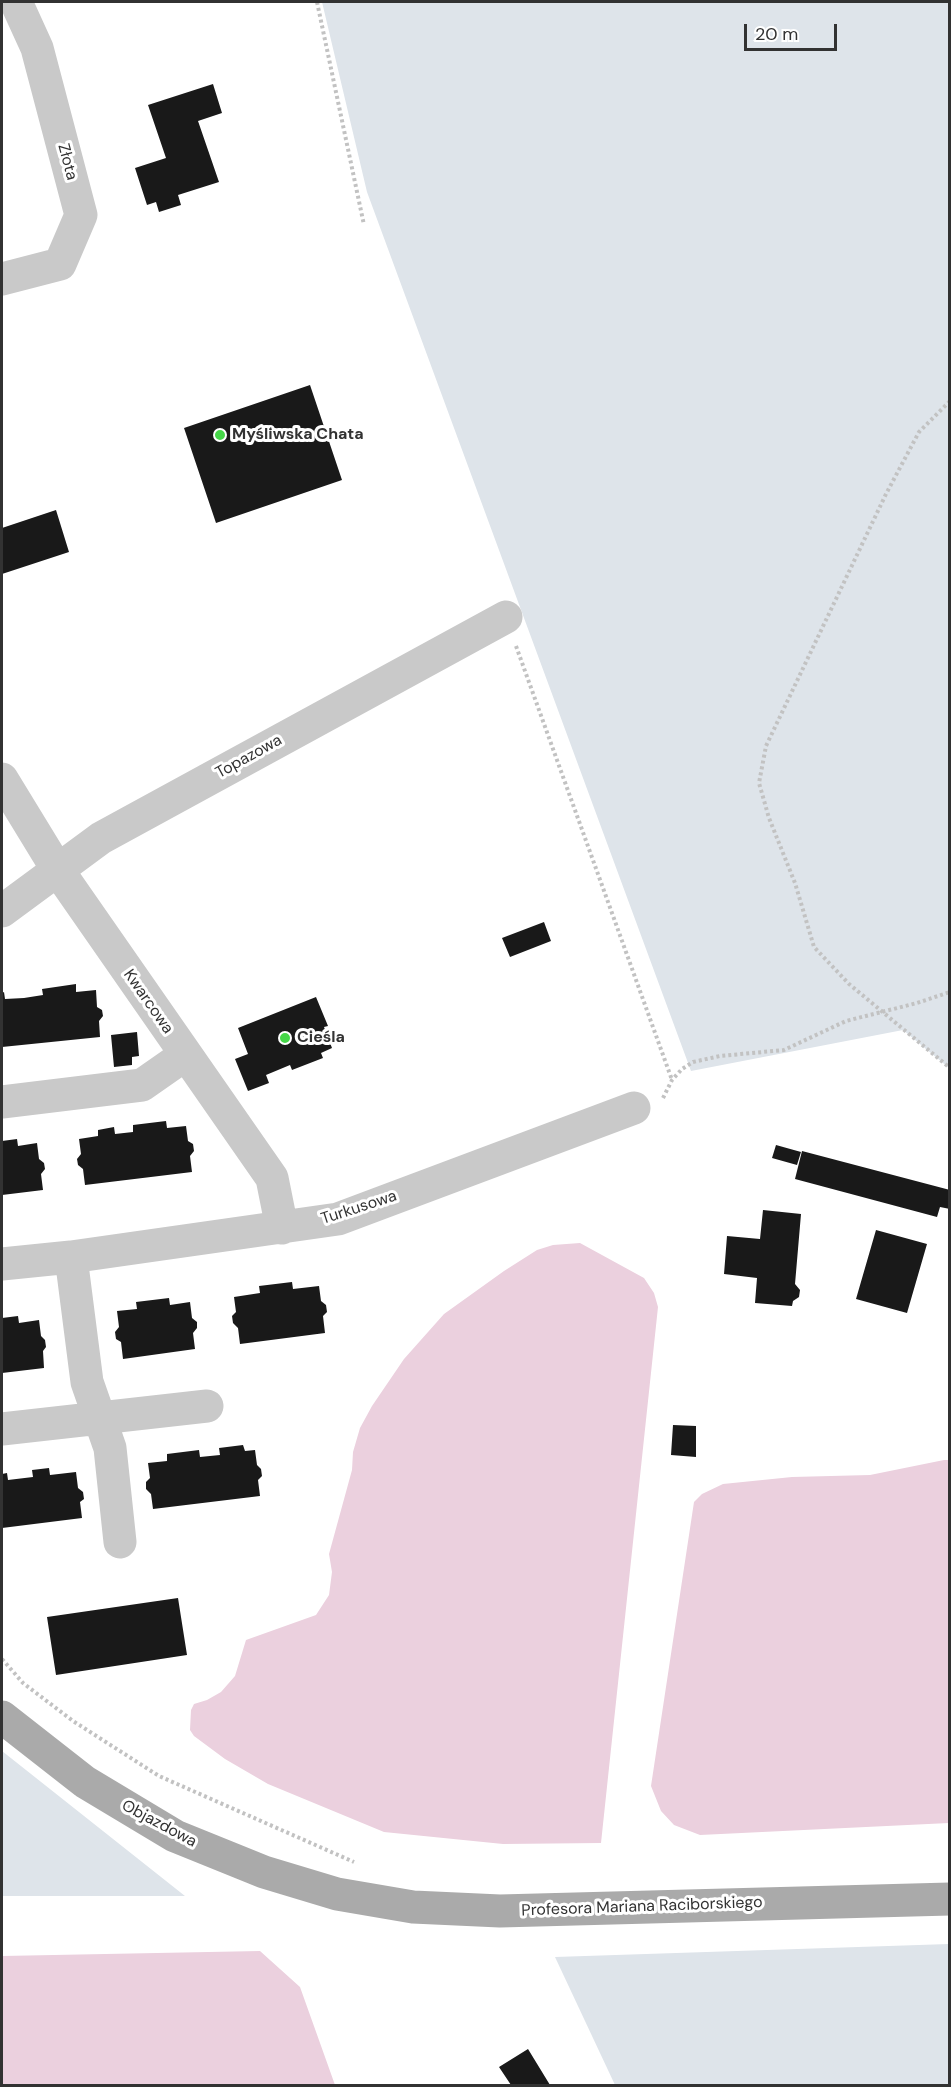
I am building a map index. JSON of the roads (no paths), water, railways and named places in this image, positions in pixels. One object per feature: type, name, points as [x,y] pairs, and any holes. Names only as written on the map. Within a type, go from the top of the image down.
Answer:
[{"type":"main road","name":"Objazdowa","points":[[2,1717],[85,1782],[175,1836],[264,1872],[337,1894]]},
{"type":"main road","name":"Profesora Mariana Raciborskiego","points":[[337,1894],[413,1907],[500,1911],[950,1899]]},
{"type":"street","name":"Złota","points":[[2,279],[60,264],[81,214],[38,48],[16,2]]},
{"type":"street","name":"Topazowa","points":[[2,911],[101,838],[506,617]]},
{"type":"street","name":"Kwarcowa","points":[[2,779],[57,869],[272,1178],[282,1228]]},
{"type":"street","points":[[2,1102],[142,1085],[185,1055]]},
{"type":"street","name":"Turkusowa","points":[[2,1264],[71,1257],[338,1219],[634,1107]]},
{"type":"street","points":[[71,1257],[87,1382],[110,1448],[120,1542]]},
{"type":"street","points":[[2,1430],[207,1406]]},
{"type":"place","name":"Myśliwska Chata","points":[[220,435]]},
{"type":"place","name":"Cieśla","points":[[285,1038]]}]
